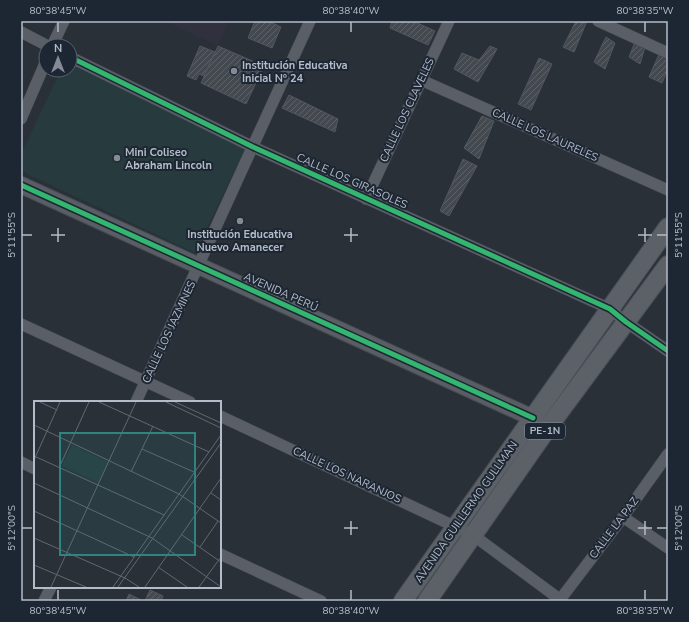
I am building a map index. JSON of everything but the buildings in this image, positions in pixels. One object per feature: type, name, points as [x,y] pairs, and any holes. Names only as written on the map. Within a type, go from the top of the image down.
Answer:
[{"type":"main road","name":"AVENIDA GUILLERMO GULLMAN","points":[[404,601],[668,227]]},
{"type":"main road","name":"AVENIDA GUILLERMO GULLMAN","points":[[427,601],[549,426],[668,265]]},
{"type":"street","points":[[56,38],[64,21]]},
{"type":"street","name":"CALLE LOS JAZMINES","points":[[136,401],[200,266],[310,21]]},
{"type":"street","name":"CALLE LOS CLAVELES","points":[[366,199],[449,21]]},
{"type":"street","points":[[598,21],[668,53]]},
{"type":"street","points":[[21,32],[38,41]]},
{"type":"street","name":"CALLE LOS GIRASOLES","points":[[78,61],[253,147],[610,309],[668,351]]},
{"type":"street","points":[[21,119],[39,78]]},
{"type":"street","name":"CALLE LOS LAURELES","points":[[421,80],[668,190]]},
{"type":"street","name":"AVENIDA PERÚ","points":[[21,185],[533,418]]},
{"type":"street","points":[[21,324],[188,401]]},
{"type":"street","name":"CALLE LOS NARANJOS","points":[[221,416],[473,535],[560,601]]},
{"type":"street","name":"CALLE LA PAZ","points":[[560,601],[668,454]]},
{"type":"street","points":[[21,462],[34,468]]},
{"type":"street","points":[[623,517],[668,548]]},
{"type":"street","points":[[221,554],[321,601]]},
{"type":"street","points":[[44,601],[50,588]]},
{"type":"shaded area","points":[[170,21],[229,21],[218,46],[169,23]]},
{"type":"green space","points":[[78,68],[246,147],[195,253],[21,171],[21,154],[57,78],[78,78]]},
{"type":"cycle path","points":[[78,61],[253,147],[610,309],[668,351]]},
{"type":"cycle path","points":[[21,185],[533,418]]},
{"type":"place","name":"Institución Educativa Inicial Nº 24","points":[[234,71]]},
{"type":"place","name":"Mini Coliseo Abraham Lincoln","points":[[117,158]]},
{"type":"place","name":"Institución Educativa Nuevo Amanecer","points":[[240,221]]}]
